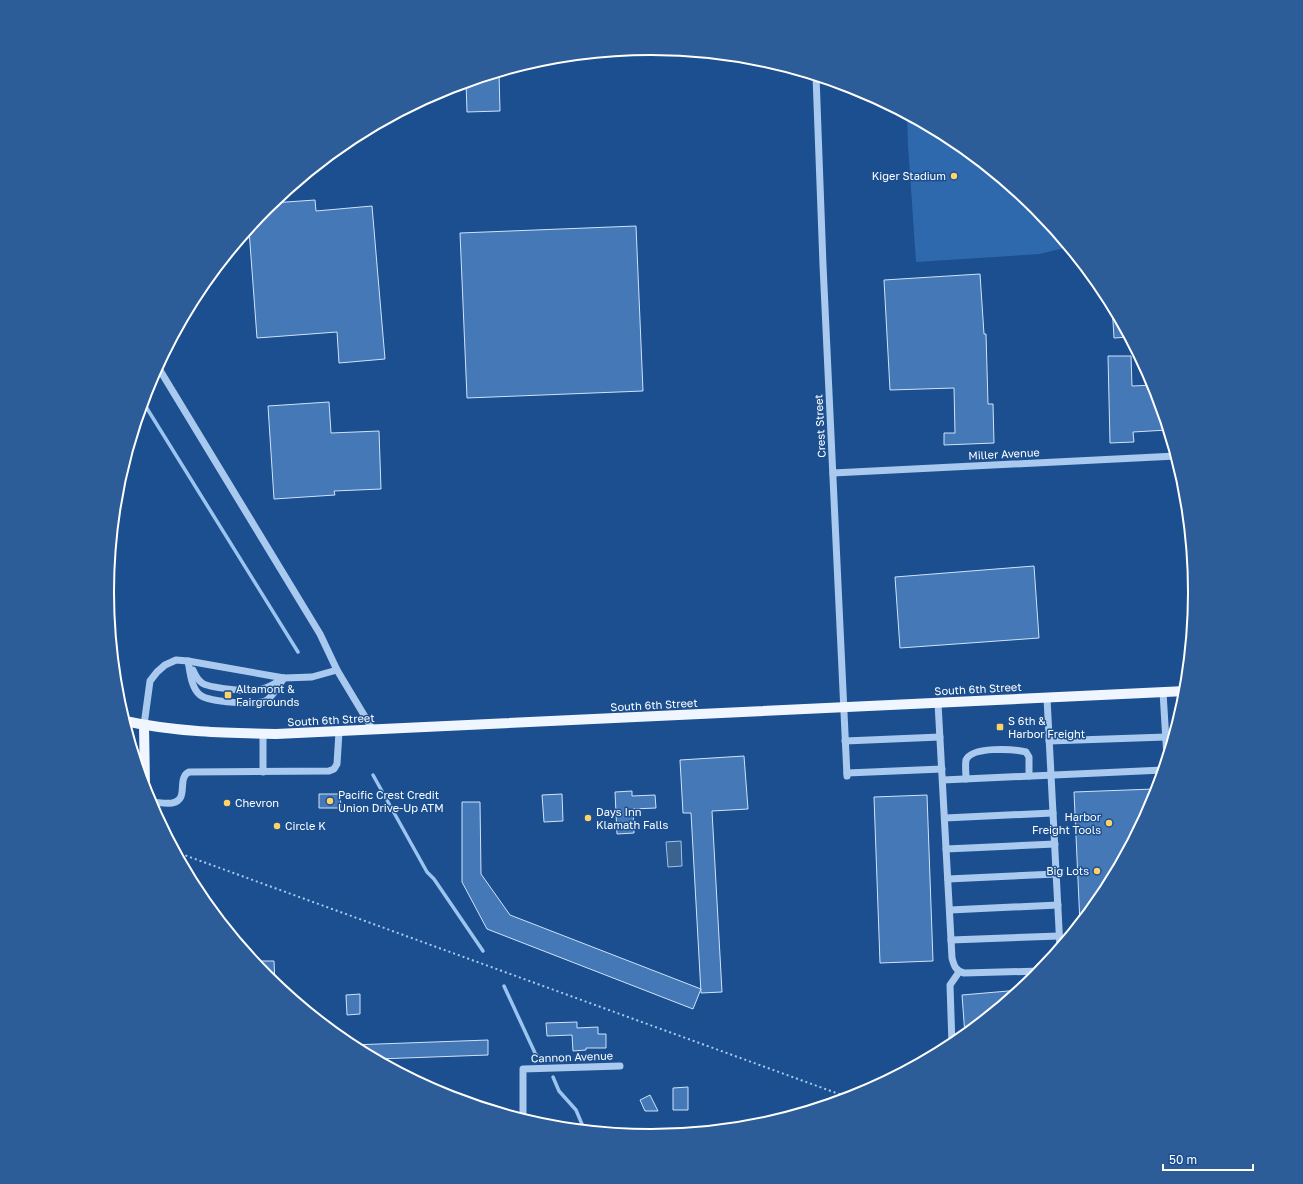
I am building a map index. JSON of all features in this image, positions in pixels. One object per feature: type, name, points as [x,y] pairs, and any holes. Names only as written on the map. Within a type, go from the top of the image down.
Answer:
[{"type":"main road","name":"South 6th Street","points":[[131,722],[191,731],[263,734],[338,732],[1179,691]]},
{"type":"main road","points":[[144,725],[145,770]]},
{"type":"street","name":"Crest Street","points":[[816,81],[823,265],[847,774],[942,769]]},
{"type":"street","points":[[161,372],[312,621],[337,670],[373,730]]},
{"type":"street","name":"Miller Avenue","points":[[833,473],[1171,456]]},
{"type":"street","points":[[144,725],[150,681],[165,665],[176,660],[284,678],[312,677],[337,670]]},
{"type":"street","points":[[188,661],[194,689],[200,696],[209,699],[246,703],[262,702],[268,699],[284,678]]},
{"type":"street","points":[[188,661],[196,677],[203,683],[210,686],[258,690],[267,688],[284,678]]},
{"type":"street","points":[[1163,692],[1166,744]]},
{"type":"street","points":[[1047,698],[1059,941]]},
{"type":"street","points":[[938,703],[951,940],[954,966],[959,972],[964,973],[1032,971]]},
{"type":"street","points":[[157,802],[172,803],[179,800],[182,796],[183,778],[185,774],[189,772],[329,771],[334,769],[337,764],[338,732]]},
{"type":"street","points":[[263,734],[263,772]]},
{"type":"street","points":[[846,741],[940,737]]},
{"type":"street","points":[[1049,741],[1166,737]]},
{"type":"street","points":[[966,779],[966,760],[971,754],[977,751],[1017,750],[1026,752],[1029,757],[1029,776]]},
{"type":"street","points":[[943,780],[1158,770]]},
{"type":"street","points":[[945,818],[1053,813]]},
{"type":"street","points":[[946,849],[1055,844]]},
{"type":"street","points":[[948,879],[1056,874]]},
{"type":"street","points":[[950,910],[1058,905]]},
{"type":"street","points":[[951,940],[1059,936]]},
{"type":"street","points":[[952,1037],[950,985],[959,972]]},
{"type":"street","name":"Cannon Avenue","points":[[523,1113],[523,1069],[620,1066]]},
{"type":"path","points":[[183,855],[840,1095]]},
{"type":"shaded area","name":"Kiger Stadium","points":[[907,120],[950,146],[1006,188],[1031,212],[1064,248],[1040,254],[916,262]]},
{"type":"shaded area","points":[[681,841],[682,866],[668,867],[666,842]]},
{"type":"building","points":[[499,77],[500,111],[467,112],[466,88]]},
{"type":"building","points":[[315,200],[316,211],[372,206],[385,359],[339,363],[337,332],[257,338],[249,236],[282,202]]},
{"type":"building","points":[[636,226],[643,391],[467,398],[460,233]]},
{"type":"building","points":[[980,274],[984,334],[986,334],[988,404],[993,404],[994,443],[944,445],[944,433],[955,433],[954,388],[890,390],[884,280]]},
{"type":"building","points":[[1113,317],[1124,337],[1114,338]]},
{"type":"building","points":[[1108,356],[1131,356],[1132,386],[1148,385],[1163,430],[1133,432],[1134,442],[1110,443]]},
{"type":"building","points":[[329,402],[331,433],[379,431],[381,489],[334,491],[335,495],[274,499],[268,406]]},
{"type":"building","points":[[1034,566],[1039,638],[900,648],[895,577]]},
{"type":"building","points":[[744,756],[748,809],[712,811],[722,992],[701,993],[691,813],[683,813],[680,760]]},
{"type":"building","name":"Harbor Freight Tools","points":[[1151,789],[1117,861],[1080,917],[1074,792]]},
{"type":"building","points":[[632,791],[632,796],[655,795],[656,808],[633,809],[634,833],[617,834],[615,792]]},
{"type":"building","name":"Pacific Crest Credit Union Drive-Up ATM","points":[[319,794],[340,794],[341,808],[319,808]]},
{"type":"building","points":[[562,794],[563,821],[544,822],[542,795]]},
{"type":"building","points":[[927,795],[933,961],[880,963],[874,797]]},
{"type":"building","points":[[462,802],[480,802],[481,874],[510,915],[701,989],[693,1009],[487,929],[462,882]]},
{"type":"building","points":[[262,961],[274,961],[275,974]]},
{"type":"building","points":[[1011,991],[964,1028],[962,995]]},
{"type":"building","points":[[360,994],[360,1014],[347,1015],[346,995]]},
{"type":"building","points":[[577,1022],[577,1028],[598,1027],[598,1034],[606,1034],[606,1048],[586,1048],[586,1050],[573,1051],[572,1035],[547,1036],[546,1023]]},
{"type":"building","points":[[488,1040],[488,1055],[386,1059],[363,1045]]},
{"type":"building","points":[[688,1087],[688,1110],[673,1110],[673,1088]]},
{"type":"building","points":[[650,1095],[658,1111],[645,1111],[640,1100]]},
{"type":"waterway","points":[[147,408],[298,652]]},
{"type":"waterway","points":[[373,775],[427,872],[434,879],[483,951]]},
{"type":"waterway","points":[[504,986],[535,1053],[540,1059]]},
{"type":"waterway","points":[[553,1077],[559,1091],[576,1110],[582,1124]]},
{"type":"place","name":"Kiger Stadium","points":[[954,176]]},
{"type":"place","name":"Altamont & Fairgrounds","points":[[228,695]]},
{"type":"place","name":"S 6th & Harbor Freight","points":[[1000,727]]},
{"type":"place","name":"Pacific Crest Credit Union Drive-Up ATM","points":[[330,801]]},
{"type":"place","name":"Chevron","points":[[227,803]]},
{"type":"place","name":"Days Inn Klamath Falls","points":[[588,818]]},
{"type":"place","name":"Harbor Freight Tools","points":[[1109,823]]},
{"type":"place","name":"Circle K","points":[[277,826]]},
{"type":"place","name":"Big Lots","points":[[1097,871]]}]
